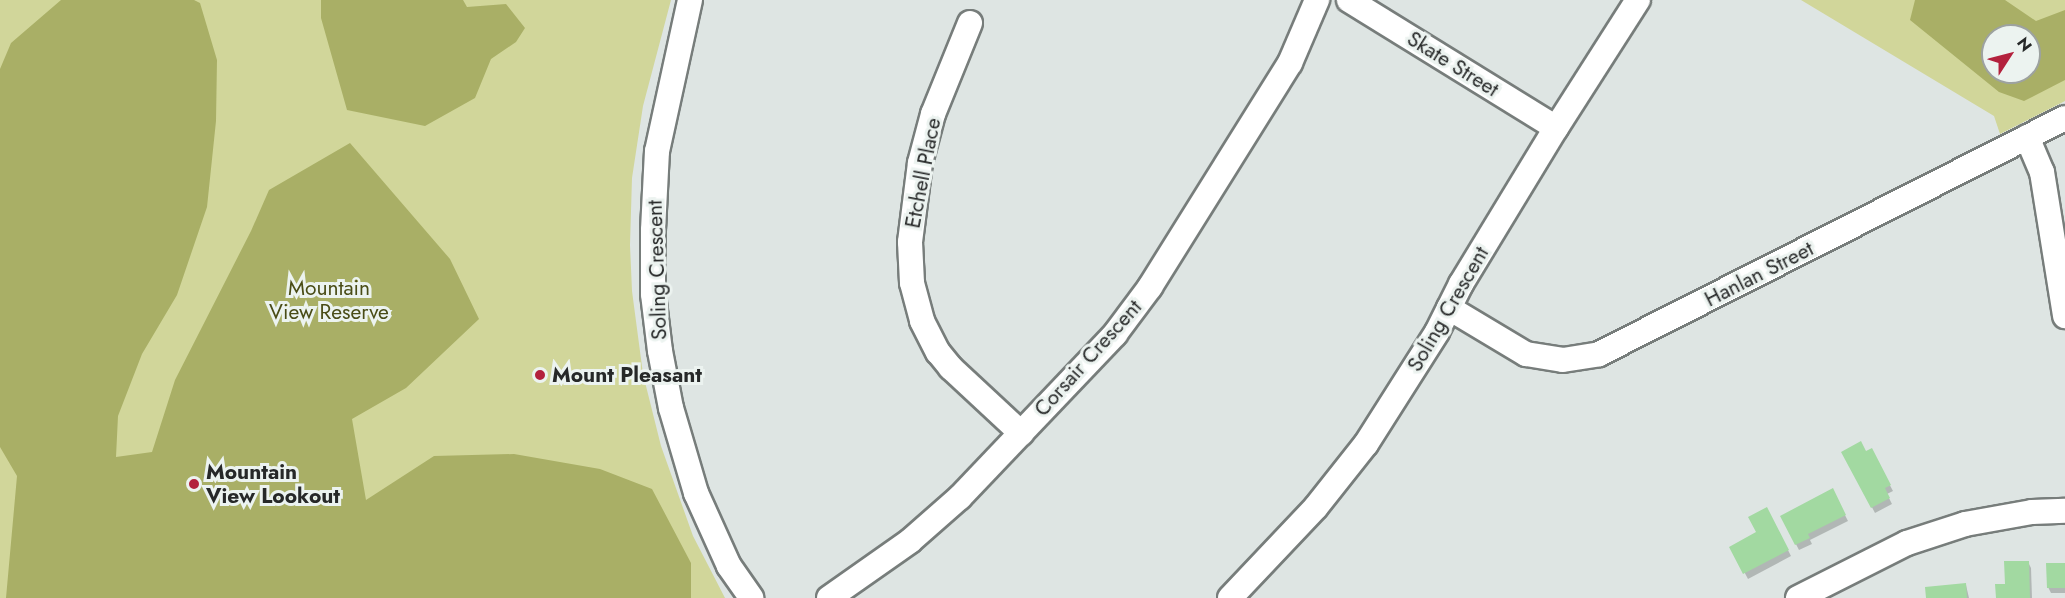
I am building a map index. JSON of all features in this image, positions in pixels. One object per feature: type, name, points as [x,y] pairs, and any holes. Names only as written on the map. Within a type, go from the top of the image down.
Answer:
[{"type":"street","name":"Soling Crescent","points":[[690,0],[669,86],[657,151],[653,294],[660,351],[671,408],[696,493],[729,566],[751,598]]},
{"type":"street","name":"Corsair Crescent","points":[[829,598],[910,541],[960,497],[1115,334],[1150,287],[1290,63],[1317,0]]},
{"type":"street","name":"Skate Street","points":[[1349,0],[1556,128]]},
{"type":"street","name":"Soling Crescent","points":[[1230,598],[1343,475],[1431,341],[1461,284],[1556,128],[1638,0]]},
{"type":"street","name":"Etchell Place","points":[[970,23],[933,114],[920,163],[911,233],[912,283],[922,321],[939,352],[951,368],[1021,433]]},
{"type":"street","name":"Hanlan Street","points":[[1449,308],[1526,354],[1563,360],[1599,354],[2065,117]]},
{"type":"street","points":[[2027,137],[2042,172],[2065,316]]},
{"type":"street","points":[[1798,598],[1917,539],[1965,524],[2032,512],[2065,511]]},
{"type":"green space","name":"Mountain View Reserve","points":[[0,0],[671,0],[643,106],[632,178],[630,245],[632,291],[643,374],[661,446],[693,536],[725,598],[0,598]]},
{"type":"green space","points":[[61,0],[194,0],[200,3],[217,60],[216,121],[207,207],[177,295],[142,354],[118,416],[116,457],[152,452],[175,380],[251,231],[269,190],[350,143],[450,259],[479,319],[406,388],[352,419],[366,500],[434,456],[514,454],[600,469],[652,489],[691,563],[691,598],[6,598],[17,476],[0,447],[0,69],[11,43]]},
{"type":"green space","points":[[321,0],[463,0],[467,7],[506,4],[525,28],[516,42],[491,59],[475,98],[425,126],[347,110],[321,18]]},
{"type":"green space","points":[[1801,0],[2065,0],[2065,101],[2000,134],[1994,116]]},
{"type":"green space","points":[[1915,0],[2005,0],[2036,21],[2065,10],[2065,80],[2024,101],[1999,92],[1989,84],[2041,84],[2041,24],[1981,24],[1981,77],[1910,20]]},
{"type":"building","points":[[1861,441],[1866,451],[1872,448],[1891,485],[1885,488],[1890,498],[1871,508],[1841,452]]},
{"type":"building","points":[[1833,488],[1846,515],[1808,534],[1810,538],[1795,545],[1780,516]]},
{"type":"building","points":[[1767,507],[1789,550],[1743,574],[1729,547],[1756,532],[1748,517]]},
{"type":"building","points":[[2004,561],[2029,561],[2030,598],[1996,598],[1995,584],[2005,584]]},
{"type":"building","points":[[2046,563],[2065,563],[2065,588],[2047,588]]},
{"type":"building","points":[[1966,583],[1967,598],[1926,598],[1925,587]]},
{"type":"place","name":"Mount Pleasant","points":[[540,375]]},
{"type":"place","name":"Mountain View Lookout","points":[[194,484]]}]
